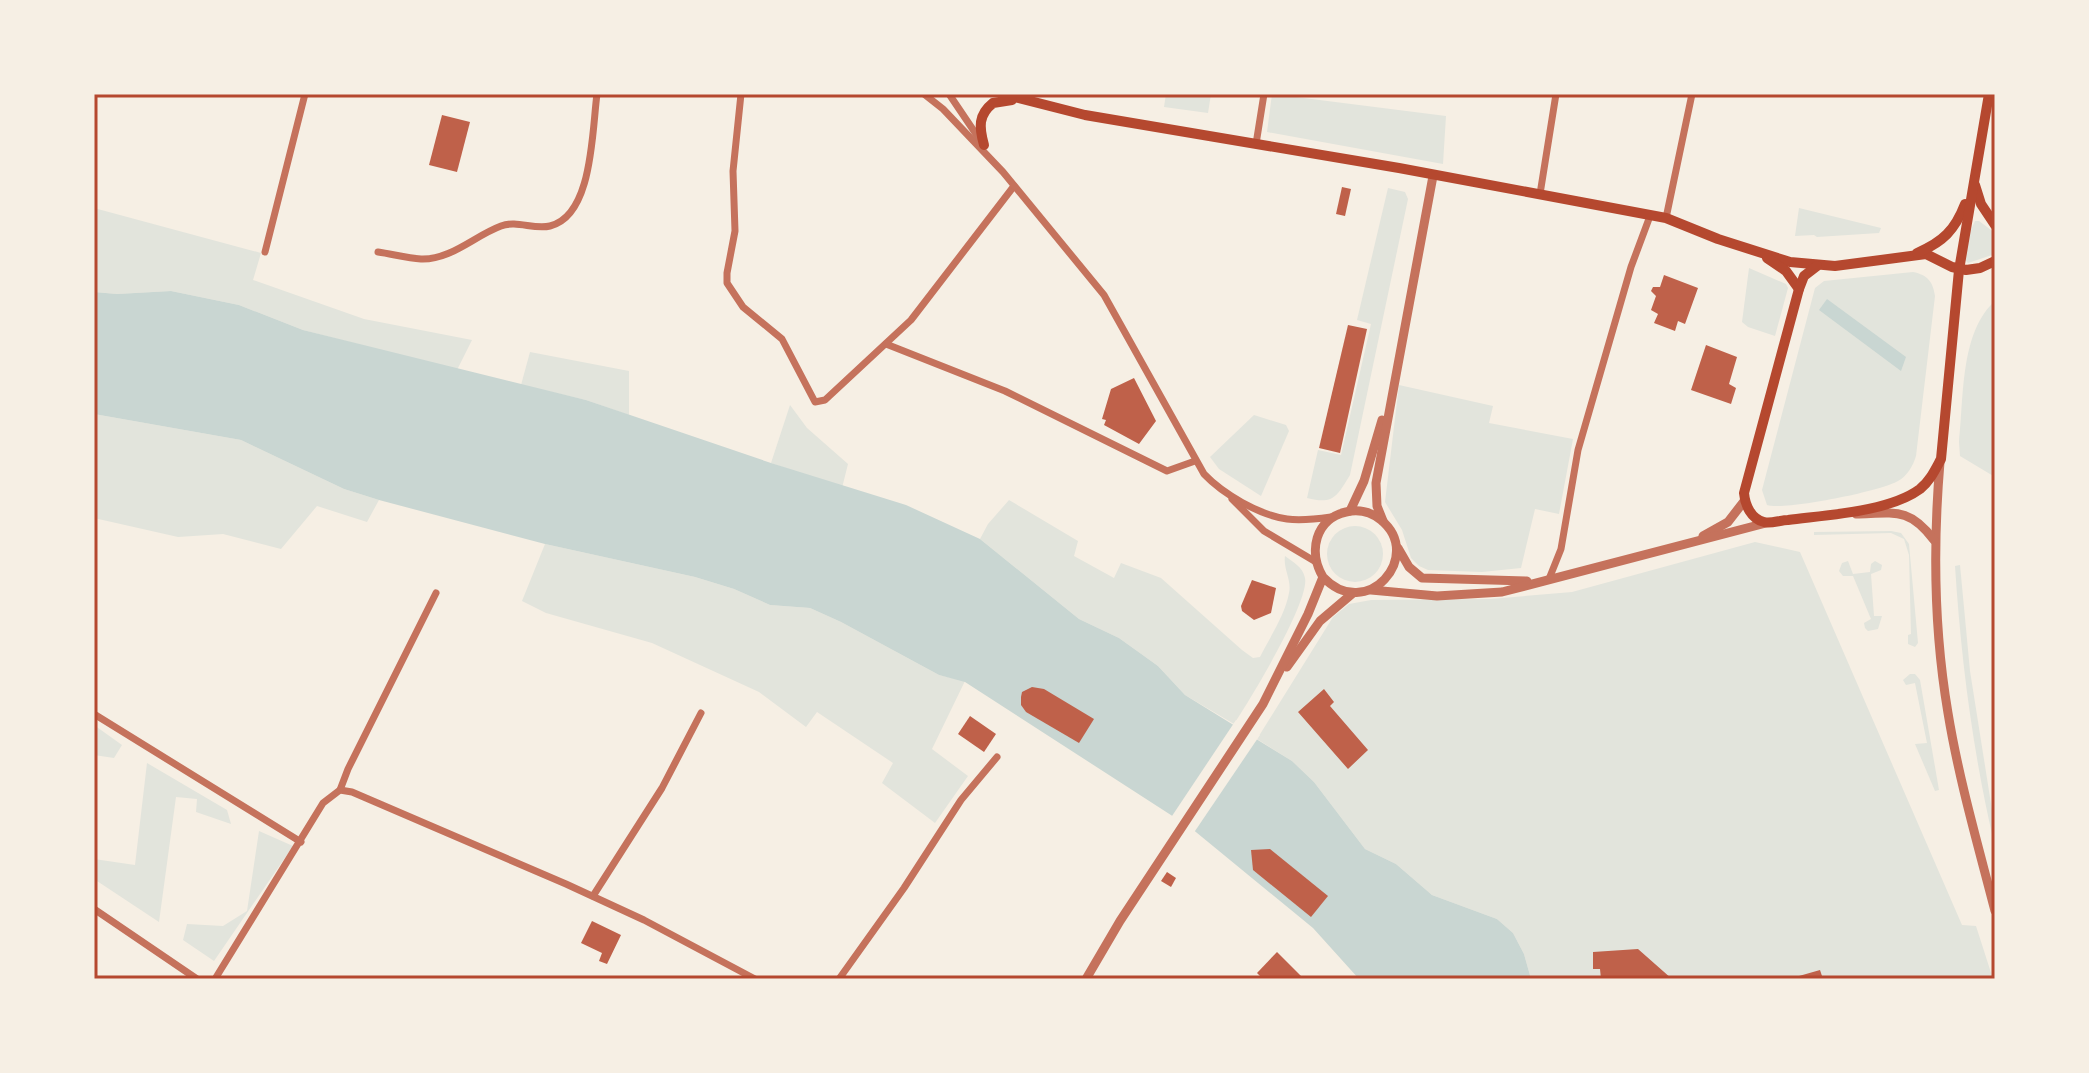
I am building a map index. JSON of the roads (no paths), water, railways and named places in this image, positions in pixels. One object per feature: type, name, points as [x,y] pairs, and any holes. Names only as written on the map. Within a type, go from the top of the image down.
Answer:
[{"type":"main road","points":[[1003,94],[1085,115],[1666,218],[1758,253],[1817,266],[1867,263],[1911,255],[1932,255],[1959,270],[1980,268],[1995,261]]},
{"type":"main road","points":[[1817,266],[1804,276],[1799,289],[1745,500],[1752,514],[1766,523],[1884,504],[1911,494],[1927,482],[1941,459],[1959,270],[1989,94]]},
{"type":"main road","points":[[984,145],[980,123],[988,107],[999,100],[1022,97]]},
{"type":"main road","points":[[1974,182],[1981,204],[1995,225]]},
{"type":"main road","points":[[1911,255],[1948,236],[1959,221],[1974,182]]},
{"type":"main road","points":[[1758,253],[1786,271],[1799,289]]},
{"type":"street","points":[[265,252],[305,94]]},
{"type":"street","points":[[378,252],[431,258],[451,252],[504,225],[545,228],[559,224],[583,193],[597,94]]},
{"type":"street","points":[[741,94],[733,171],[735,231],[727,283],[743,307],[782,339],[813,401],[825,400],[911,320],[1014,186]]},
{"type":"street","points":[[924,94],[943,109],[1003,172]]},
{"type":"street","points":[[949,94],[1003,172],[1104,295],[1204,474],[1264,531],[1316,562]]},
{"type":"street","points":[[1256,144],[1264,94]]},
{"type":"street","points":[[1540,194],[1556,94]]},
{"type":"street","points":[[1666,218],[1692,94]]},
{"type":"street","points":[[1433,176],[1376,496],[1383,521],[1409,567],[1422,578],[1535,582]]},
{"type":"street","points":[[1549,579],[1561,549],[1578,450],[1631,267],[1650,216]]},
{"type":"street","points":[[886,344],[1005,391],[1167,471],[1195,461]]},
{"type":"street","points":[[1350,511],[1364,481],[1396,374]]},
{"type":"street","points":[[1941,459],[1934,540],[1948,715],[1995,911]]},
{"type":"street","points":[[1224,492],[1285,519],[1333,517],[1350,511],[1365,512],[1383,521]]},
{"type":"street","points":[[1693,542],[1728,522],[1745,500]]},
{"type":"street","points":[[1828,515],[1892,513],[1909,516],[1922,524],[1934,540]]},
{"type":"street","points":[[1333,517],[1316,540],[1316,562],[1323,577],[1338,589],[1353,593],[1371,590],[1437,596],[1502,592],[1766,523]]},
{"type":"street","points":[[1371,590],[1384,581],[1393,568],[1396,553],[1394,538]]},
{"type":"street","points":[[1086,979],[1263,704],[1323,577]]},
{"type":"street","points":[[215,979],[323,803],[340,790],[436,593]]},
{"type":"street","points":[[1273,686],[1320,621],[1353,593]]},
{"type":"street","points":[[593,896],[662,788],[701,713]]},
{"type":"street","points":[[94,714],[301,842]]},
{"type":"street","points":[[839,979],[904,888],[961,800],[997,757]]},
{"type":"street","points":[[340,790],[352,792],[593,896],[755,979]]},
{"type":"street","points":[[94,909],[197,979]]}]
